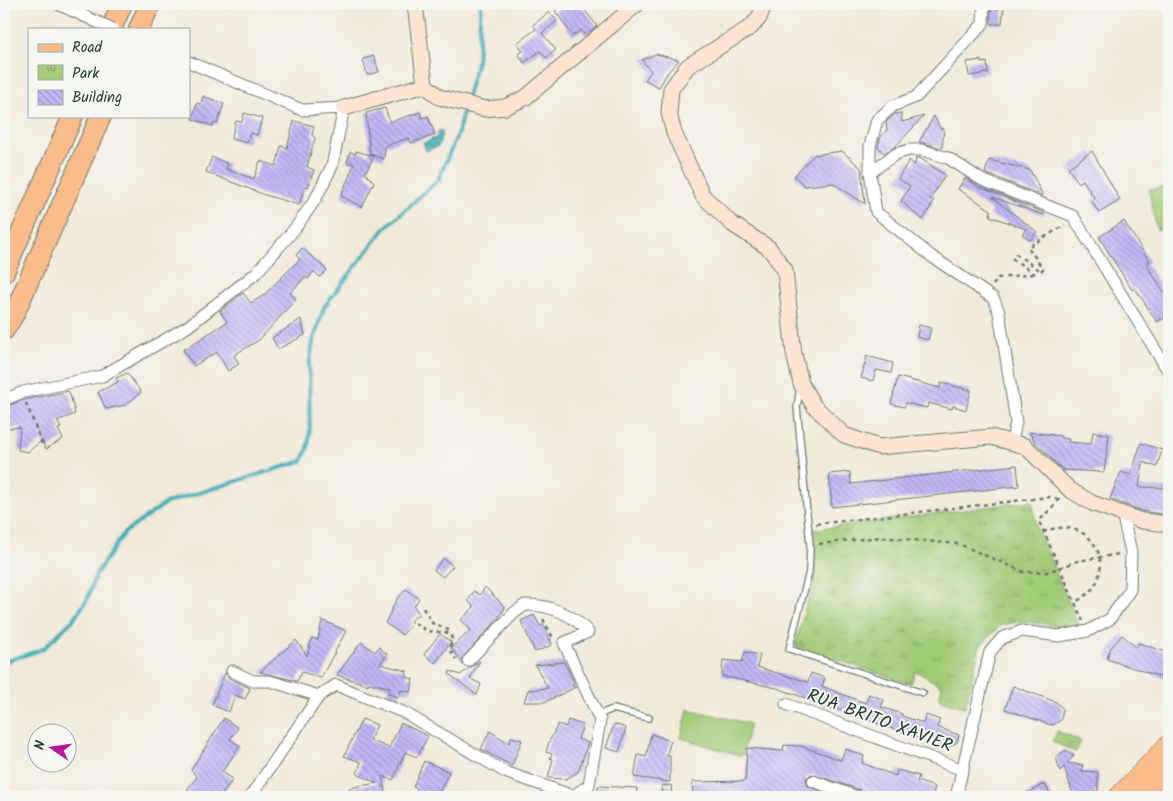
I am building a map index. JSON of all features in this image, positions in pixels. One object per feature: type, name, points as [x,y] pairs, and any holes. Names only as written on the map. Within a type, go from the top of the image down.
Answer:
[{"type":"highway","points":[[112,28],[122,4]]},
{"type":"highway","points":[[139,28],[150,4]]},
{"type":"highway","points":[[4,272],[72,118]]},
{"type":"highway","points":[[4,330],[14,314],[100,118]]},
{"type":"main road","points":[[1117,797],[1169,742]]},
{"type":"main road","points":[[1138,797],[1169,765]]},
{"type":"street","points":[[58,4],[110,28]]},
{"type":"street","points":[[415,4],[424,85],[439,97],[485,109],[505,107],[525,98],[637,4]]},
{"type":"street","points":[[760,4],[762,10],[759,18],[751,27],[688,66],[671,89],[668,113],[674,133],[703,196],[732,224],[769,248],[785,270],[794,354],[801,384],[814,406],[844,435],[879,447],[991,437],[1026,446],[1065,495],[1142,521],[1169,524]]},
{"type":"street","points":[[984,4],[983,24],[916,96],[893,106],[877,120],[870,146],[870,172],[876,212],[931,256],[992,298],[999,312],[1016,422],[1012,442]]},
{"type":"street","points":[[190,62],[302,110],[344,108],[424,85]]},
{"type":"street","points":[[4,400],[23,392],[102,376],[187,328],[255,274],[293,232],[315,200],[332,166],[344,108]]},
{"type":"street","points":[[870,172],[896,154],[909,150],[922,150],[948,158],[982,180],[1073,216],[1169,372]]},
{"type":"street","points":[[956,797],[990,652],[1002,638],[1022,631],[1059,636],[1088,630],[1110,619],[1130,590],[1131,552],[1122,513]]},
{"type":"street","points":[[250,797],[319,696],[336,684],[405,713],[505,772],[573,796],[589,785],[600,720],[564,643],[588,632],[582,625],[554,608],[525,605],[514,613],[468,661]]},
{"type":"street","points":[[232,671],[254,681],[270,681],[319,696]]},
{"type":"street","name":"RUA BRITO XAVIER","points":[[786,704],[963,770]]},
{"type":"street","points":[[813,781],[857,797]]},
{"type":"lane","points":[[801,384],[797,407],[810,546],[809,572],[789,649],[923,693]]},
{"type":"lane","points":[[598,716],[613,709],[649,718]]},
{"type":"path","points":[[985,293],[998,278],[1035,274],[1013,259],[1016,254],[1041,271],[1043,268],[1028,246],[1060,228]]},
{"type":"path","points":[[23,392],[43,446]]},
{"type":"path","points":[[808,525],[1065,495]]},
{"type":"path","points":[[1065,495],[1039,521],[1082,619]]},
{"type":"path","points":[[1044,532],[1061,527],[1078,530],[1092,541],[1100,557],[1097,581],[1088,594],[1075,602]]},
{"type":"path","points":[[810,546],[880,537],[959,544],[1024,572],[1047,572],[1060,567],[1119,554]]},
{"type":"path","points":[[423,608],[432,623],[451,631],[450,650],[459,663],[468,661]]},
{"type":"path","points":[[539,612],[552,637]]},
{"type":"path","points":[[415,623],[428,631],[452,635]]},
{"type":"green space","points":[[1169,186],[1169,228],[1157,230],[1149,190]]},
{"type":"green space","points":[[1032,501],[1037,528],[1079,626],[1057,626],[1023,621],[1001,625],[980,646],[965,707],[939,700],[942,686],[915,671],[911,684],[795,646],[815,572],[811,530]]},
{"type":"green space","points":[[688,709],[750,724],[742,756],[681,738]]},
{"type":"green space","points":[[1057,731],[1081,741],[1076,752],[1053,742]]},
{"type":"water","points":[[439,130],[443,131],[439,146],[426,151],[423,143],[437,137]]},
{"type":"building","points":[[564,4],[580,4],[597,26],[585,35],[581,30],[573,36],[555,11]]},
{"type":"building","points":[[991,4],[1004,4],[1002,24],[991,24]]},
{"type":"building","points":[[549,12],[557,21],[542,33],[556,50],[546,58],[540,51],[524,63],[518,54],[523,51],[517,43],[536,29],[533,25]]},
{"type":"building","points":[[656,54],[679,60],[668,72],[659,87],[645,80],[651,71],[642,60]]},
{"type":"building","points":[[374,56],[379,72],[367,75],[363,59]]},
{"type":"building","points":[[981,60],[981,63],[987,62],[988,73],[969,76],[967,62]]},
{"type":"building","points":[[203,96],[224,104],[217,124],[214,123],[213,126],[192,119],[197,103],[201,104]]},
{"type":"building","points":[[385,108],[390,122],[420,112],[422,118],[428,116],[435,135],[411,143],[409,138],[385,146],[384,159],[370,154],[366,113]]},
{"type":"building","points":[[244,113],[262,118],[257,135],[250,133],[247,143],[231,139],[236,121],[242,122]]},
{"type":"building","points":[[901,113],[902,122],[924,116],[896,146],[884,153],[878,147],[880,138],[887,130],[886,122],[895,114]]},
{"type":"building","points":[[934,116],[940,128],[944,129],[942,148],[919,142]]},
{"type":"building","points":[[294,121],[314,126],[312,135],[315,138],[307,167],[314,170],[308,187],[305,186],[299,205],[265,195],[206,172],[212,157],[228,164],[226,169],[254,179],[260,161],[276,166],[281,146],[287,148]]},
{"type":"building","points":[[356,151],[374,156],[365,173],[374,182],[362,207],[341,196],[354,164],[347,162],[350,152],[356,154]]},
{"type":"building","points":[[842,151],[861,168],[865,204],[833,183],[805,186],[794,176],[814,155]]},
{"type":"building","points":[[1092,151],[1120,200],[1099,213],[1092,201],[1095,199],[1083,180],[1079,183],[1068,168]]},
{"type":"building","points":[[916,158],[920,158],[945,175],[930,199],[934,201],[923,220],[901,201],[910,186],[898,179],[909,160],[915,165]]},
{"type":"building","points":[[989,160],[1030,170],[1043,196],[985,173]]},
{"type":"building","points":[[965,178],[979,187],[1045,213],[1044,215],[992,197],[1037,232],[1030,240],[1022,234],[1026,229],[990,216],[991,210],[958,189]]},
{"type":"building","points":[[1124,221],[1150,262],[1146,264],[1169,300],[1169,315],[1157,322],[1135,288],[1132,290],[1099,237]]},
{"type":"building","points":[[302,248],[327,270],[320,277],[314,271],[308,279],[305,277],[290,293],[296,299],[259,340],[234,355],[239,364],[228,371],[217,352],[194,366],[183,350],[227,322],[220,311],[243,293],[251,303],[264,295],[300,259],[296,255]]},
{"type":"building","points":[[301,319],[305,335],[278,349],[272,338]]},
{"type":"building","points":[[919,325],[931,328],[928,340],[917,337]]},
{"type":"building","points":[[867,356],[893,363],[891,373],[876,370],[873,381],[861,378]]},
{"type":"building","points":[[127,373],[141,392],[126,405],[106,409],[98,392],[118,382],[116,378]]},
{"type":"building","points":[[898,377],[940,388],[941,383],[971,390],[966,410],[953,406],[952,409],[928,403],[927,408],[906,403],[904,407],[891,404]]},
{"type":"building","points":[[68,391],[75,414],[57,421],[61,428],[58,429],[63,439],[46,449],[42,440],[28,452],[18,450],[20,427],[4,429],[4,407],[24,400]]},
{"type":"building","points":[[1029,432],[1061,436],[1060,438],[1069,439],[1068,442],[1091,444],[1093,432],[1109,435],[1104,472],[1063,470],[1036,443]]},
{"type":"building","points":[[1141,443],[1162,450],[1157,467],[1143,462],[1139,487],[1169,488],[1169,515],[1142,511],[1110,499],[1121,472],[1131,475]]},
{"type":"building","points":[[1017,465],[1019,486],[832,507],[829,474],[850,472],[851,484]]},
{"type":"building","points":[[443,558],[453,566],[443,577],[434,570]]},
{"type":"building","points":[[485,587],[505,607],[498,619],[461,660],[451,648],[471,630],[461,620],[474,607],[468,601],[474,591],[480,595]]},
{"type":"building","points":[[406,589],[419,599],[414,606],[419,614],[410,621],[413,623],[402,635],[385,623],[397,599]]},
{"type":"building","points":[[534,615],[540,626],[544,625],[552,645],[535,652],[521,621]]},
{"type":"building","points":[[322,620],[346,631],[321,678],[302,672],[297,681],[260,672],[296,640],[307,656],[312,638],[318,640]]},
{"type":"building","points":[[440,634],[451,642],[435,663],[424,654]]},
{"type":"building","points":[[1122,635],[1136,647],[1139,643],[1169,653],[1169,680],[1107,659],[1110,649]]},
{"type":"building","points":[[361,642],[375,652],[379,647],[387,654],[380,664],[407,671],[406,677],[413,679],[411,692],[401,690],[399,697],[388,694],[389,687],[368,683],[368,685],[337,675]]},
{"type":"building","points":[[745,652],[760,655],[757,667],[808,682],[811,673],[825,678],[822,686],[844,695],[866,703],[869,694],[884,700],[881,707],[902,714],[902,716],[923,723],[926,715],[940,720],[937,727],[959,735],[957,742],[947,748],[777,688],[722,676],[723,660],[742,662]]},
{"type":"building","points":[[480,661],[470,679],[481,684],[477,695],[449,674],[450,671],[460,675]]},
{"type":"building","points":[[564,662],[573,680],[574,684],[572,686],[576,687],[545,702],[524,702],[528,690],[548,688],[535,665]]},
{"type":"building","points":[[225,673],[229,678],[250,688],[245,699],[235,695],[229,712],[212,705]]},
{"type":"building","points":[[1013,686],[1056,702],[1063,709],[1061,720],[1053,725],[1005,709]]},
{"type":"building","points":[[224,718],[238,728],[230,739],[240,746],[222,772],[233,779],[220,797],[195,797],[188,792],[188,788],[197,777],[191,770]]},
{"type":"building","points":[[362,719],[377,725],[370,740],[389,748],[401,723],[428,736],[417,757],[405,752],[393,780],[382,776],[386,797],[351,797],[349,788],[377,783],[357,774],[361,762],[344,756]]},
{"type":"building","points":[[568,720],[583,725],[578,739],[588,743],[578,772],[566,779],[548,778],[553,759],[550,758],[552,754],[546,752],[549,742],[558,724],[566,727]]},
{"type":"building","points":[[614,724],[626,728],[619,752],[606,748]]},
{"type":"building","points":[[490,731],[509,743],[511,737],[522,740],[512,766],[481,749]]},
{"type":"building","points":[[651,734],[671,741],[666,756],[670,756],[670,782],[634,777],[638,755],[646,757]]},
{"type":"building","points":[[784,745],[801,746],[841,760],[845,749],[864,756],[862,763],[896,776],[897,770],[919,776],[917,781],[935,787],[932,797],[864,797],[860,790],[812,774],[806,778],[808,786],[836,797],[693,797],[692,782],[745,781],[747,748],[783,751]]},
{"type":"building","points":[[1065,750],[1074,756],[1067,763],[1083,765],[1082,771],[1098,772],[1098,792],[1094,791],[1092,797],[1079,797],[1073,794],[1064,767],[1060,771],[1056,757]]},
{"type":"building","points":[[424,761],[449,772],[437,797],[417,797],[417,788],[413,787]]},
{"type":"building","points":[[671,785],[672,797],[662,797],[661,786]]},
{"type":"building","points":[[1041,785],[1045,785],[1052,797],[1023,797]]},
{"type":"building","points":[[598,786],[637,788],[636,797],[598,797]]},
{"type":"waterway","points":[[466,100],[477,61],[481,4]]},
{"type":"waterway","points":[[4,662],[43,649],[73,620],[87,600],[96,574],[124,533],[166,503],[302,461],[308,448],[310,429],[309,366],[313,342],[324,307],[386,227],[438,180],[458,133],[464,107]]}]
